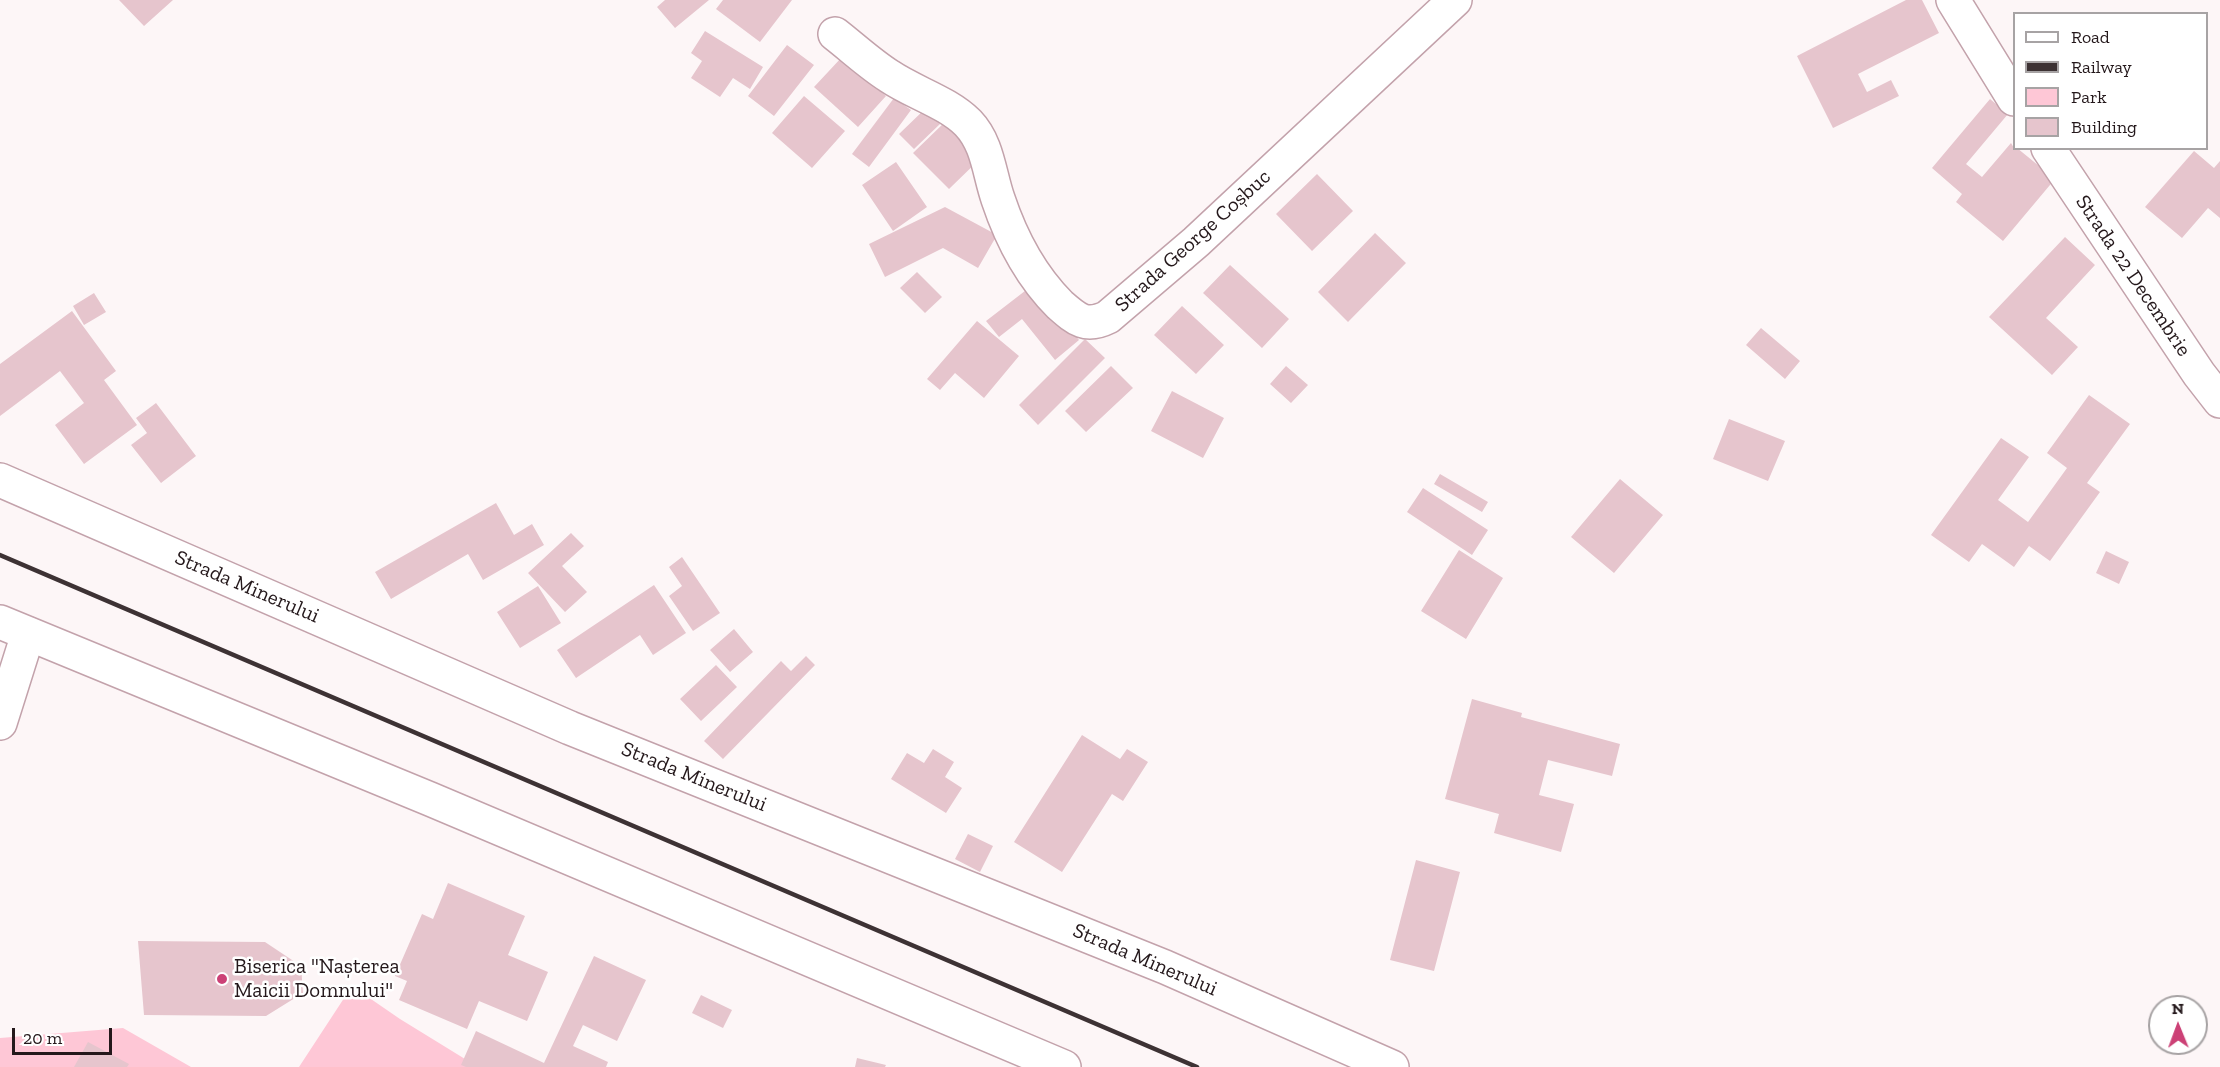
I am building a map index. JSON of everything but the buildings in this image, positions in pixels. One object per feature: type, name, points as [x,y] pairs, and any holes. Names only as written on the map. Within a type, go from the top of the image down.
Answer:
[{"type":"street","name":"Strada George Coșbuc","points":[[835,34],[888,76],[943,106],[966,122],[976,133],[984,148],[998,200],[1028,266],[1048,293],[1072,316],[1084,322],[1097,323],[1108,317],[1196,242],[1455,0]]},
{"type":"street","points":[[1953,0],[2013,97]]},
{"type":"street","name":"Strada 22 Decembrie","points":[[2049,150],[2199,374],[2220,401]]},
{"type":"street","name":"Strada Minerului","points":[[0,480],[570,728],[1165,967],[1392,1067]]},
{"type":"street","points":[[0,723],[14,628],[430,799],[1064,1067]]},
{"type":"green space","points":[[352,986],[400,1019],[478,1067],[299,1067]]},
{"type":"green space","points":[[123,1028],[191,1067],[0,1067],[0,1038]]},
{"type":"railway","points":[[0,555],[1197,1067]]},
{"type":"place","name":"Biserica \"Nașterea Maicii Domnului\"","points":[[222,979]]}]
